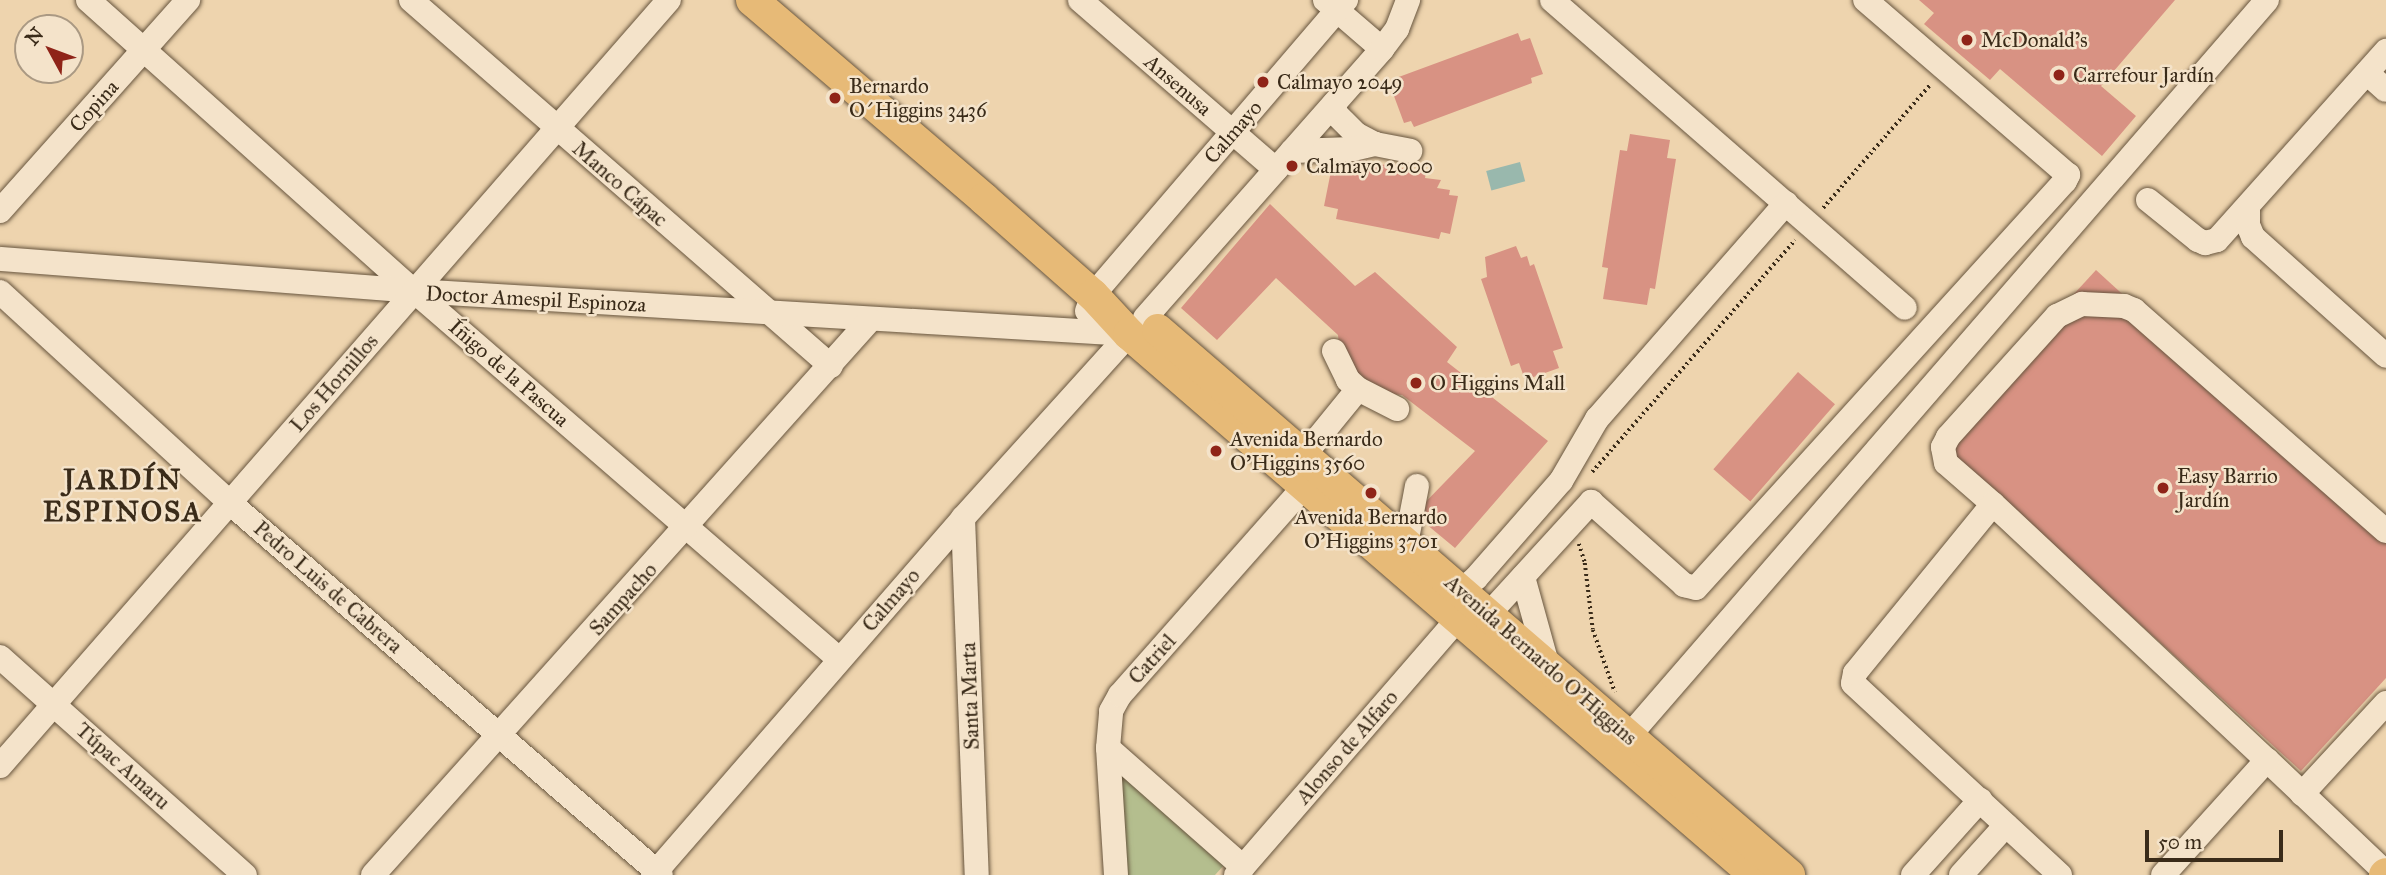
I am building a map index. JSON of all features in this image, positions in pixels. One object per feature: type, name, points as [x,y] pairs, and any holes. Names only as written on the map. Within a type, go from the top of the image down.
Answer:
[{"type":"main road","name":"Avenida Bernardo O'Higgins","points":[[752,0],[777,11],[1093,295],[1137,326],[1300,472],[1470,614],[1755,875]]},
{"type":"main road","name":"Avenida Bernardo O'Higgins","points":[[1300,472],[1406,544],[1470,614],[1548,667],[1789,875]]},
{"type":"street","name":"Íñigo de la Pascua","points":[[88,0],[414,291],[839,659]]},
{"type":"street","name":"Copina","points":[[0,211],[188,0]]},
{"type":"street","name":"Manco Cápac","points":[[411,0],[831,366]]},
{"type":"street","name":"Los Hornillos","points":[[0,766],[669,0]]},
{"type":"street","name":"Ansenusa","points":[[1080,0],[1276,170]]},
{"type":"street","name":"Calmayo","points":[[656,873],[963,518],[1382,49],[1396,29],[1408,0]]},
{"type":"street","points":[[1552,0],[1905,308]]},
{"type":"street","points":[[1580,493],[1684,585],[1696,588],[2065,181],[2068,175],[2045,153],[1865,0]]},
{"type":"street","points":[[1629,736],[2267,0]]},
{"type":"street","name":"Calmayo","points":[[1093,295],[1232,132],[1336,3]]},
{"type":"street","points":[[1336,3],[1382,49]]},
{"type":"street","points":[[2148,200],[2205,243],[2217,240],[2386,51]]},
{"type":"street","points":[[2367,73],[2386,90]]},
{"type":"street","points":[[1334,104],[1336,114],[1346,127],[1375,144],[1410,151]]},
{"type":"street","points":[[1292,151],[1353,149],[1375,144]]},
{"type":"street","points":[[1470,614],[1523,577],[1567,528],[1580,493],[1597,419],[1786,203]]},
{"type":"street","points":[[2248,207],[2248,225],[2253,237],[2386,356]]},
{"type":"street","name":"Doctor Amespil Espinoza","points":[[0,259],[414,291],[870,320],[1073,331],[1137,326]]},
{"type":"street","name":"Pedro Luis de Cabrera","points":[[0,292],[230,503],[500,734],[656,873]]},
{"type":"street","points":[[1073,331],[1086,316],[1093,295]]},
{"type":"street","points":[[2386,531],[2134,310],[2124,306],[2082,304],[2057,316],[1942,447],[1946,463],[1993,504],[2386,874]]},
{"type":"street","name":"Sampacho","points":[[373,875],[870,320]]},
{"type":"street","points":[[1334,351],[1348,380],[1358,390],[1397,409]]},
{"type":"street","name":"Catriel","points":[[1116,875],[1108,748],[1109,718],[1120,695],[1300,472],[1358,390]]},
{"type":"street","points":[[1406,544],[1417,486]]},
{"type":"street","points":[[1470,614],[1476,578],[1580,493]]},
{"type":"street","points":[[1993,504],[1855,673],[1853,682],[2060,875]]},
{"type":"street","name":"Santa Marta","points":[[963,518],[977,875]]},
{"type":"street","points":[[1523,577],[1548,667]]},
{"type":"street","name":"Alonso de Alfaro","points":[[1240,871],[1470,614]]},
{"type":"street","name":"Túpac Amaru","points":[[0,657],[245,875]]},
{"type":"street","points":[[2302,794],[2386,703]]},
{"type":"street","points":[[1108,748],[1240,871]]},
{"type":"street","points":[[2163,875],[2267,761]]},
{"type":"street","points":[[1913,875],[1980,800]]},
{"type":"street","points":[[1961,875],[2006,825]]},
{"type":"path","points":[[1580,493],[1945,69]]},
{"type":"path","points":[[1567,528],[1576,535],[1585,563],[1593,630],[1617,698]]},
{"type":"green space","points":[[1123,776],[1224,865],[1215,875],[1127,875],[1118,778]]},
{"type":"water","points":[[1520,162],[1525,181],[1491,190],[1486,171]]},
{"type":"building","name":"Carrefour Jardín","points":[[1919,0],[2175,0],[2101,86],[2136,116],[2102,156],[2000,69],[1990,80],[1924,24],[1934,13]]},
{"type":"building","points":[[1518,33],[1521,41],[1530,38],[1543,74],[1531,78],[1532,83],[1414,127],[1411,121],[1404,123],[1391,88],[1398,85],[1396,78]]},
{"type":"building","points":[[1630,134],[1670,140],[1667,158],[1676,159],[1655,289],[1650,288],[1647,305],[1603,299],[1608,268],[1602,267],[1620,150],[1627,151]]},
{"type":"building","points":[[1360,160],[1426,173],[1425,178],[1441,180],[1437,188],[1450,190],[1449,195],[1458,196],[1450,234],[1441,232],[1439,239],[1336,219],[1338,209],[1324,206],[1331,171],[1346,174],[1348,165],[1359,167]]},
{"type":"building","name":"O Higgins Mall","points":[[1270,204],[1355,286],[1375,272],[1457,347],[1447,362],[1548,441],[1455,548],[1414,514],[1475,451],[1402,395],[1368,392],[1340,352],[1338,335],[1276,278],[1217,340],[1181,308]]},
{"type":"building","points":[[1516,246],[1521,258],[1527,256],[1530,266],[1534,264],[1563,348],[1553,351],[1559,368],[1525,380],[1519,363],[1511,366],[1481,279],[1487,277],[1485,257]]},
{"type":"building","name":"Easy Barrio Jardín","points":[[2096,270],[2386,535],[2386,678],[2301,771],[1939,441]]},
{"type":"building","points":[[1798,372],[1835,404],[1750,502],[1713,469]]},
{"type":"place","name":"McDonald's","points":[[1967,40]]},
{"type":"place","name":"Carrefour Jardín","points":[[2059,75]]},
{"type":"place","name":"Calmayo 2049","points":[[1263,82]]},
{"type":"place","name":"Bernardo O´Higgins 3436","points":[[835,98]]},
{"type":"place","name":"Calmayo 2000","points":[[1292,166]]},
{"type":"place","name":"O Higgins Mall","points":[[1416,383]]},
{"type":"place","name":"Avenida Bernardo O'Higgins 3560","points":[[1216,451]]},
{"type":"place","name":"Easy Barrio Jardín","points":[[2163,488]]},
{"type":"place","name":"Avenida Bernardo O'Higgins 3701","points":[[1371,493]]},
{"type":"district","name":"JARDÍN ESPINOSA","points":[[123,496]]}]
